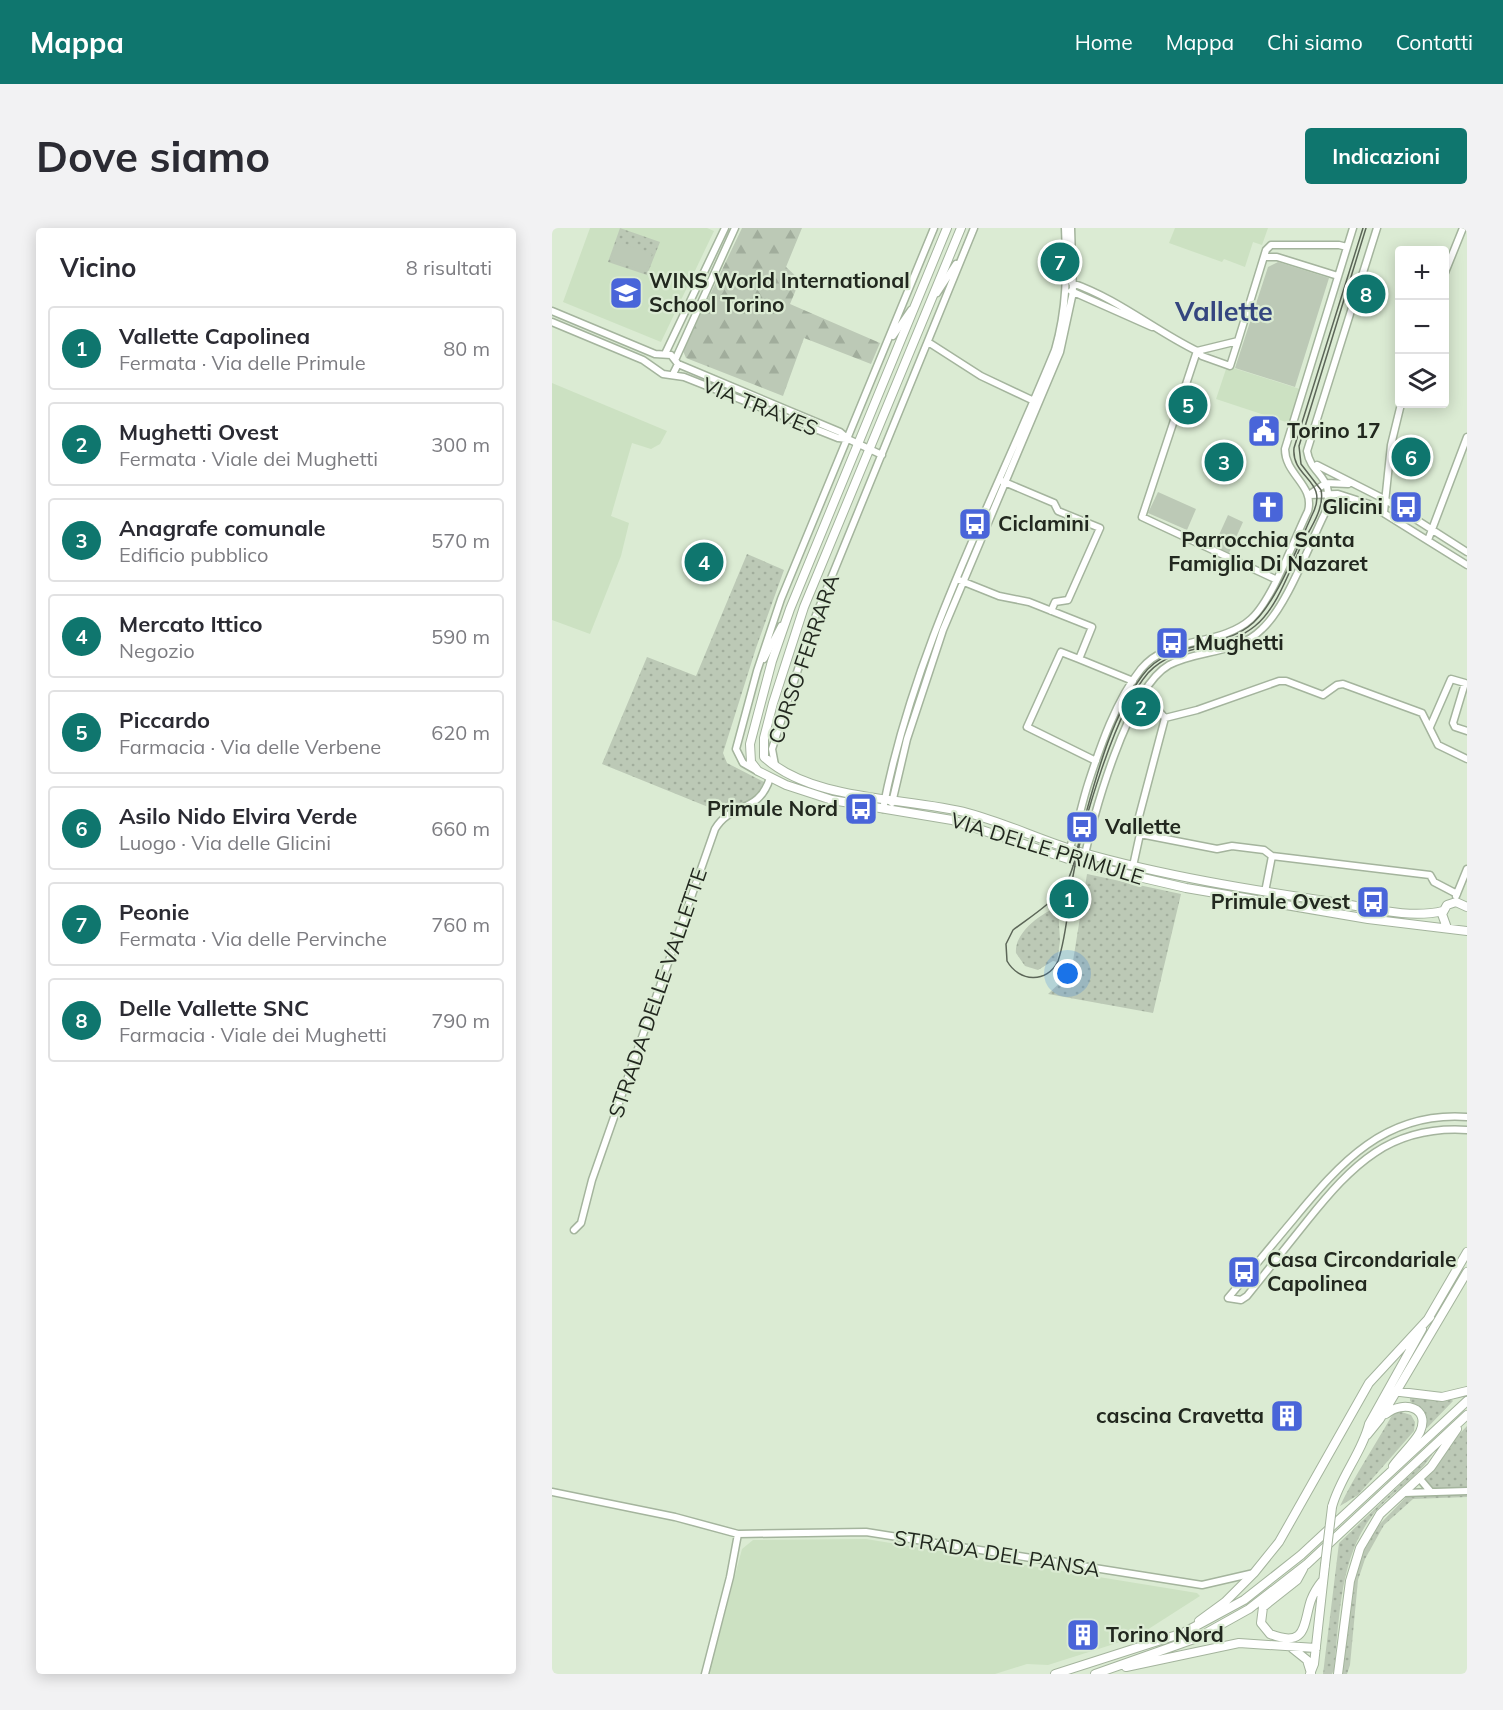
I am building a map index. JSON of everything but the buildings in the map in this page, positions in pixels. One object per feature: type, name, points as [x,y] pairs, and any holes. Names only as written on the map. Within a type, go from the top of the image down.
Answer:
[{"type":"main road","name":"CORSO FERRARA","points":[[758,771],[751,762],[750,744],[772,661],[790,609],[947,228]]},
{"type":"main road","name":"CORSO FERRARA","points":[[775,766],[764,757],[763,750],[773,702],[804,607],[961,228]]},
{"type":"main road","name":"VIA DELLE PRIMULE","points":[[775,766],[790,775],[824,786],[968,813],[1085,854],[1132,866],[1265,892],[1410,913],[1443,912]]},
{"type":"main road","name":"VIA DELLE PRIMULE","points":[[758,771],[770,778],[832,800],[952,820],[1083,864],[1138,878],[1263,903],[1399,924],[1465,930]]},
{"type":"main road","points":[[1263,903],[1265,892]]},
{"type":"main road","points":[[1447,928],[1442,919],[1443,912],[1453,903],[1467,906]]},
{"type":"main road","points":[[1183,1633],[1225,1602],[1254,1573],[1279,1542],[1369,1383],[1430,1317],[1467,1252]]},
{"type":"main road","points":[[1366,1436],[1369,1424],[1392,1391],[1404,1380],[1467,1272]]},
{"type":"main road","points":[[1417,1333],[1425,1342]]},
{"type":"main road","points":[[1380,1419],[1417,1333]]},
{"type":"main road","points":[[1404,1380],[1407,1389],[1414,1394]]},
{"type":"main road","points":[[1392,1391],[1448,1397],[1467,1391]]},
{"type":"main road","points":[[1055,1674],[1125,1654],[1183,1633],[1218,1616],[1266,1584],[1467,1401]]},
{"type":"main road","points":[[1313,1674],[1332,1507],[1345,1474],[1366,1436],[1393,1408],[1404,1405],[1416,1410],[1422,1422],[1419,1434],[1403,1450],[1386,1476]]},
{"type":"main road","points":[[1338,1674],[1350,1581],[1355,1559],[1365,1537],[1380,1514],[1420,1479],[1467,1416]]},
{"type":"main road","points":[[1095,1674],[1197,1638],[1249,1609],[1307,1564],[1467,1416]]},
{"type":"main road","points":[[1307,1564],[1297,1580],[1263,1607],[1260,1620],[1267,1632],[1290,1638],[1302,1631],[1307,1624],[1310,1603],[1323,1580]]},
{"type":"main road","points":[[1107,1670],[1160,1662],[1239,1643],[1316,1648]]},
{"type":"main road","points":[[1286,1646],[1304,1656],[1313,1674]]},
{"type":"street","points":[[657,368],[657,360],[664,355],[725,228]]},
{"type":"street","points":[[552,322],[657,368],[663,375],[673,374],[735,228]]},
{"type":"street","name":"CORSO FERRARA","points":[[758,771],[743,764],[736,749],[757,671],[781,599],[934,228]]},
{"type":"street","name":"CORSO FERRARA","points":[[775,766],[772,749],[803,650],[974,228]]},
{"type":"street","points":[[1065,228],[1070,283]]},
{"type":"street","points":[[887,809],[918,704],[959,580],[1046,380],[1070,291],[1071,228]]},
{"type":"street","points":[[1066,858],[1096,761],[1133,681],[1141,669],[1162,652],[1242,625],[1258,611],[1308,510],[1309,495],[1289,469],[1285,449],[1353,228]]},
{"type":"street","points":[[1083,864],[1111,766],[1143,693],[1153,679],[1169,666],[1239,645],[1262,630],[1282,601],[1325,513],[1329,495],[1326,483],[1311,462],[1307,451],[1377,228]]},
{"type":"street","points":[[1449,263],[1463,228]]},
{"type":"street","points":[[1070,291],[1156,328],[1202,356],[1230,366],[1266,250],[1277,244],[1347,247]]},
{"type":"street","name":"CORSO FERRARA","points":[[931,301],[963,256]]},
{"type":"street","points":[[1265,257],[1277,256],[1338,276]]},
{"type":"street","points":[[1070,283],[1145,318],[1156,328]]},
{"type":"street","name":"CORSO FERRARA","points":[[885,348],[915,305]]},
{"type":"street","points":[[552,311],[677,361]]},
{"type":"street","points":[[1197,351],[1238,341]]},
{"type":"street","points":[[928,342],[981,376],[1036,402]]},
{"type":"street","points":[[1197,351],[1142,517],[1275,579]]},
{"type":"street","name":"VIA TRAVES","points":[[677,361],[840,432],[848,439],[882,455]]},
{"type":"street","name":"VIA TRAVES","points":[[673,374],[838,438],[848,439]]},
{"type":"street","points":[[1384,512],[1384,499],[1400,408]]},
{"type":"street","points":[[1428,540],[1467,438]]},
{"type":"street","points":[[1311,462],[1384,499],[1467,552]]},
{"type":"street","points":[[1002,481],[1054,503],[1058,511],[1100,528],[1068,600],[1055,602],[1051,611]]},
{"type":"street","points":[[1309,495],[1326,483],[1351,484]]},
{"type":"street","points":[[1309,495],[1348,496],[1384,512],[1467,565]]},
{"type":"street","points":[[959,580],[1092,627],[1079,659]]},
{"type":"street","name":"CORSO FERRARA","points":[[757,671],[790,609]]},
{"type":"street","points":[[1096,761],[1027,727],[1061,652],[1133,681]]},
{"type":"street","points":[[1430,727],[1451,679],[1465,683],[1453,723],[1455,727],[1467,731]]},
{"type":"street","points":[[1143,693],[1165,718],[1197,710],[1279,681],[1286,681],[1323,695],[1336,685],[1349,685],[1422,713],[1438,745],[1467,759]]},
{"type":"street","name":"VIA DELLE PRIMULE","points":[[1165,718],[1136,828],[1140,834],[1217,849],[1232,846],[1264,850],[1272,856],[1430,875],[1434,882],[1457,894]]},
{"type":"street","name":"STRADA DELLE VALLETTE","points":[[574,1230],[580,1223],[591,1180],[715,830],[721,819],[759,800],[770,778]]},
{"type":"street","name":"VIA DELLE PRIMULE","points":[[1132,866],[1140,834]]},
{"type":"street","points":[[1265,892],[1272,856]]},
{"type":"street","points":[[1453,903],[1467,869]]},
{"type":"street","points":[[1467,901],[1467,906]]},
{"type":"street","points":[[1467,1117],[1442,1117],[1412,1123],[1382,1134],[1357,1150],[1330,1176],[1228,1298],[1241,1300],[1247,1296],[1341,1180],[1369,1155],[1411,1135],[1444,1130],[1467,1130]]},
{"type":"street","points":[[1420,1479],[1431,1492]]},
{"type":"street","points":[[1404,1493],[1467,1491]]},
{"type":"street","name":"STRADA DEL PANSA","points":[[552,1492],[675,1517],[738,1533],[866,1532],[1202,1585],[1254,1573]]},
{"type":"street","points":[[706,1672],[730,1577],[738,1533]]},
{"type":"shaded area","name":"WINS World International School Torino","points":[[590,228],[707,228],[714,231],[661,342],[563,302]]},
{"type":"shaded area","points":[[1175,228],[1268,228],[1262,245],[1253,242],[1245,267],[1224,259],[1222,262],[1169,243]]},
{"type":"shaded area","points":[[1227,366],[1303,390],[1292,424],[1216,399]]},
{"type":"shaded area","points":[[552,383],[667,431],[660,444],[651,449],[632,443],[611,516],[629,523],[621,556],[590,634],[552,620]]},
{"type":"shaded area","points":[[866,1539],[1197,1593],[1200,1596],[1136,1637],[1048,1665],[1027,1664],[995,1674],[709,1674],[742,1549],[753,1540]]},
{"type":"green space","points":[[620,228],[660,242],[647,275],[608,262]]},
{"type":"green space","points":[[742,228],[802,228],[786,267],[800,280],[790,304],[880,343],[871,364],[804,338],[783,396],[686,358],[683,351]]},
{"type":"green space","points":[[617,241],[652,254],[646,272],[611,259]]},
{"type":"green space","points":[[1278,262],[1329,278],[1295,387],[1235,368],[1268,267]]},
{"type":"green space","points":[[1158,492],[1196,509],[1187,530],[1148,513]]},
{"type":"green space","points":[[1228,515],[1243,522],[1229,553],[1214,546]]},
{"type":"green space","points":[[747,554],[784,570],[756,648],[723,753],[727,763],[764,782],[763,788],[760,794],[749,803],[723,813],[602,764],[647,657],[696,676]]},
{"type":"green space","points":[[1087,874],[1181,894],[1153,1013],[1048,994],[1066,977],[1073,961]]},
{"type":"green space","points":[[1058,907],[1060,941],[1057,962],[1053,961],[1038,970],[1025,966],[1016,953],[1019,938],[1037,919]]},
{"type":"green space","points":[[1410,1397],[1453,1401],[1427,1428],[1424,1428],[1423,1413],[1410,1401]]},
{"type":"green space","points":[[1398,1411],[1411,1415],[1415,1422],[1414,1431],[1358,1495],[1340,1506],[1391,1417]]},
{"type":"green space","points":[[1467,1426],[1467,1489],[1430,1488],[1424,1480],[1447,1447]]},
{"type":"green space","points":[[1433,1453],[1420,1470],[1375,1512],[1363,1529],[1354,1548],[1343,1588],[1334,1670],[1332,1674],[1323,1674],[1339,1543]]},
{"type":"green space","points":[[1467,1493],[1467,1497],[1413,1499],[1384,1525],[1365,1559],[1358,1580],[1350,1665],[1347,1674],[1342,1674],[1354,1581],[1363,1552],[1378,1526],[1408,1495]]},
{"type":"tram line","points":[[1363,228],[1294,448],[1298,466],[1313,486],[1317,502],[1293,558],[1267,606],[1248,627],[1235,635],[1178,651],[1165,657],[1142,676],[1131,692],[1106,747],[1068,879],[1054,898],[1013,930],[1006,944],[1007,961],[1018,973],[1033,978],[1040,977],[1047,974],[1058,961],[1077,854],[1092,799],[1112,740],[1136,691],[1148,673],[1159,663],[1186,651],[1229,640],[1255,626],[1277,599],[1316,518],[1321,504],[1321,490],[1301,464],[1299,446],[1366,228]]},
{"type":"place","name":"Peonie","points":[[1060,262]]},
{"type":"place","name":"WINS World International School Torino","points":[[626,293]]},
{"type":"place","name":"Delle Vallette SNC","points":[[1366,294]]},
{"type":"place","name":"Piccardo","points":[[1188,405]]},
{"type":"place","name":"Torino 17","points":[[1264,431]]},
{"type":"place","name":"Asilo Nido Elvira Verde","points":[[1411,457]]},
{"type":"place","name":"Anagrafe comunale","points":[[1224,462]]},
{"type":"place","name":"Parrocchia Santa Famiglia Di Nazaret","points":[[1268,507]]},
{"type":"place","name":"Glicini","points":[[1406,507]]},
{"type":"place","name":"Ciclamini","points":[[975,524]]},
{"type":"place","name":"Mercato Ittico","points":[[704,562]]},
{"type":"place","name":"Mughetti","points":[[1172,643]]},
{"type":"place","name":"Mughetti Ovest","points":[[1141,707]]},
{"type":"place","name":"Primule Nord","points":[[861,809]]},
{"type":"place","name":"Vallette","points":[[1082,827]]},
{"type":"place","name":"Vallette Capolinea","points":[[1069,899]]},
{"type":"place","name":"Primule Ovest","points":[[1373,902]]},
{"type":"place","name":"Casa Circondariale Capolinea","points":[[1244,1272]]},
{"type":"place","name":"cascina Cravetta","points":[[1287,1416]]},
{"type":"place","name":"Torino Nord","points":[[1083,1635]]},
{"type":"district","name":"Vallette","points":[[1224,312]]}]
